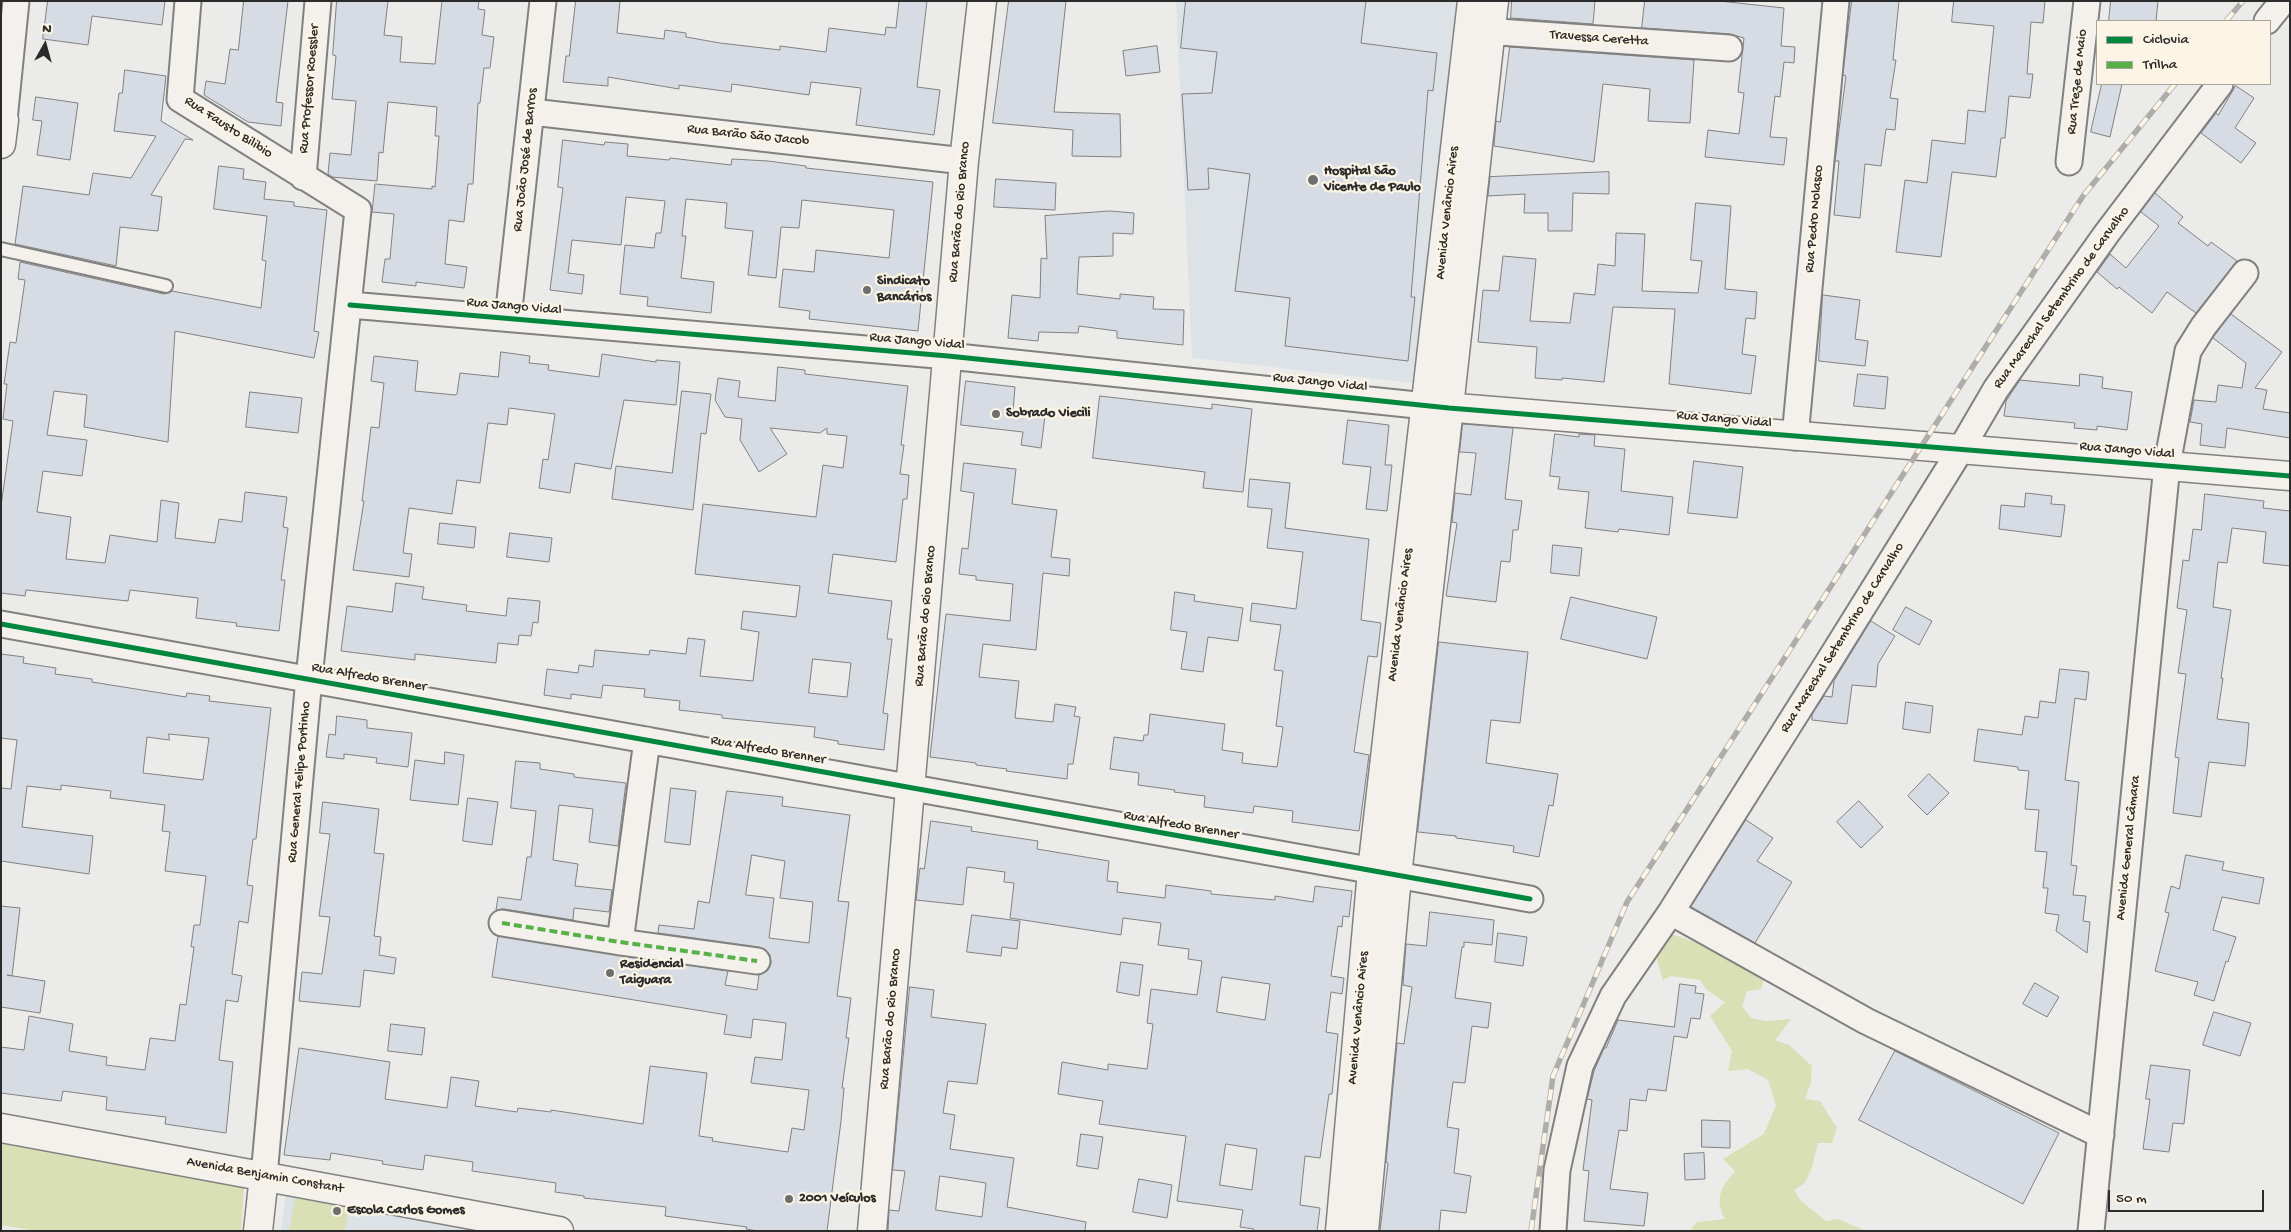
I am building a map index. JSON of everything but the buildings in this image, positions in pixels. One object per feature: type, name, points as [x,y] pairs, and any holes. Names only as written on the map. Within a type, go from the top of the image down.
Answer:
[{"type":"street","points":[[2,125],[16,1]]},
{"type":"street","name":"Rua Fausto Bilibio","points":[[188,1],[180,99],[358,210]]},
{"type":"street","name":"Rua Professor Roessler","points":[[303,176],[318,1]]},
{"type":"street","name":"Rua João José de Barros","points":[[508,318],[544,1]]},
{"type":"street","name":"Rua Barão do Rio Branco","points":[[872,1231],[964,160],[982,1]]},
{"type":"street","name":"Avenida Venâncio Aires","points":[[1340,1231],[1359,1154],[1385,874],[1479,31],[1472,1]]},
{"type":"street","name":"Avenida Venâncio Aires","points":[[1479,31],[1494,1]]},
{"type":"street","name":"Rua Pedro Nolasco","points":[[1795,437],[1836,1]]},
{"type":"street","name":"Rua Treze de Maio","points":[[2069,162],[2087,1]]},
{"type":"street","points":[[2268,20],[2283,1]]},
{"type":"street","name":"Travessa Ceretta","points":[[1479,31],[1729,48]]},
{"type":"street","name":"Rua Marechal Setembrino de Carvalho","points":[[1553,1231],[1558,1170],[1580,1066],[1613,996],[1671,912],[1961,449],[1996,389],[2107,233],[2219,85]]},
{"type":"street","name":"Rua Barão São Jacob","points":[[532,112],[964,160]]},
{"type":"street","name":"Rua General Felipe Portinho","points":[[264,1176],[309,678],[350,305],[358,210]]},
{"type":"street","name":"Avenida General Câmara","points":[[2091,1231],[2167,465],[2188,351],[2203,327],[2245,273]]},
{"type":"street","name":"Rua Jango Vidal","points":[[350,305],[948,356],[1438,407],[2290,476]]},
{"type":"street","name":"Rua Alfredo Brenner","points":[[1,624],[1530,899]]},
{"type":"street","points":[[620,942],[647,740]]},
{"type":"street","points":[[1671,912],[1866,1021],[2101,1135]]},
{"type":"street","points":[[502,923],[757,961]]},
{"type":"street","name":"Avenida Benjamin Constant","points":[[1,1128],[559,1231]]},
{"type":"street","name":"Avenida Venâncio Aires","points":[[1359,1154],[1364,1231]]},
{"type":"street","points":[[258,1231],[264,1176]]},
{"type":"lane","points":[[1,249],[166,286]]},
{"type":"shaded area","name":"Hospital São Vicente de Paulo","points":[[1176,1],[1459,1],[1422,384],[1192,358]]},
{"type":"shaded area","name":"Escola Carlos Gomes","points":[[286,1191],[494,1231],[281,1231]]},
{"type":"green space","points":[[1671,934],[1720,952],[1765,976],[1761,989],[1747,991],[1742,1006],[1751,1018],[1765,1021],[1791,1019],[1775,1040],[1789,1045],[1812,1066],[1811,1082],[1805,1099],[1820,1101],[1837,1128],[1832,1143],[1818,1143],[1812,1167],[1805,1183],[1794,1190],[1801,1201],[1826,1221],[1838,1219],[1866,1231],[1690,1231],[1697,1222],[1725,1219],[1720,1205],[1721,1194],[1726,1182],[1735,1171],[1723,1159],[1764,1134],[1776,1105],[1768,1080],[1748,1069],[1728,1071],[1732,1051],[1710,1016],[1725,1002],[1706,989],[1700,980],[1671,976],[1663,980],[1654,950]]},
{"type":"green space","points":[[1,1143],[244,1187],[241,1231],[36,1231],[1,1225]]},
{"type":"green space","points":[[295,1197],[349,1207],[345,1231],[289,1231]]},
{"type":"railway","points":[[2227,20],[2243,1]]},
{"type":"railway","points":[[1531,1231],[1553,1076],[1627,902],[2083,196],[2174,85]]},
{"type":"marked path","points":[[502,923],[757,961]]},
{"type":"cycle path","points":[[350,305],[948,356],[1449,408],[2290,476]]},
{"type":"cycle path","points":[[1,624],[1530,899]]},
{"type":"place","name":"Hospital São Vicente de Paulo","points":[[1313,180]]},
{"type":"place","name":"Sindicato Bancários","points":[[867,290]]},
{"type":"place","name":"Sobrado Viecili","points":[[996,414]]},
{"type":"place","name":"Residencial Taiguara","points":[[610,973]]},
{"type":"place","name":"2001 Veículos","points":[[789,1199]]},
{"type":"place","name":"Escola Carlos Gomes","points":[[337,1211]]}]
